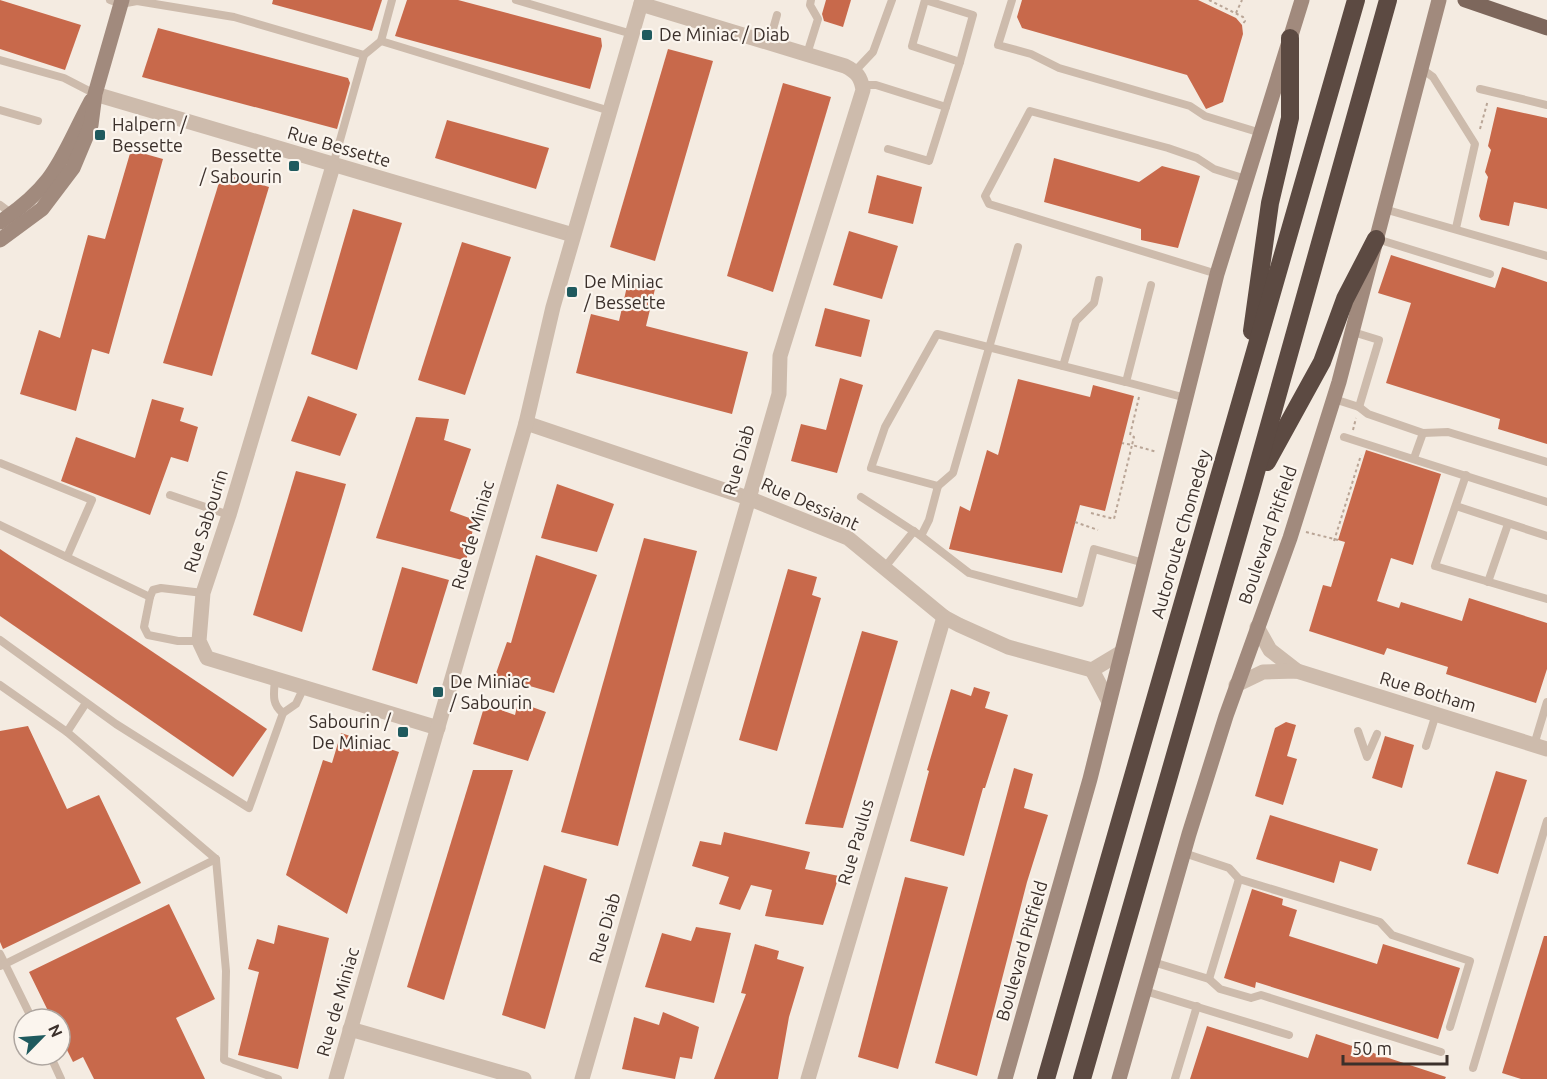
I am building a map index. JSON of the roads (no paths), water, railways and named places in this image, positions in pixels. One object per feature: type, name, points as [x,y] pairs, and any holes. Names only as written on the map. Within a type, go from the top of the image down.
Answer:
[{"type":"highway","name":"Autoroute Chomedey","points":[[1046,1079],[1356,0]]},
{"type":"highway","points":[[1082,1079],[1251,490],[1388,0]]},
{"type":"highway","points":[[1242,401],[1270,202],[1290,118],[1290,38]]},
{"type":"highway","points":[[1251,490],[1322,362],[1345,299],[1376,238]]},
{"type":"main road","name":"Boulevard Pitfield","points":[[1005,1079],[1109,702],[1217,274],[1302,0]]},
{"type":"main road","name":"Boulevard Pitfield","points":[[1119,1079],[1184,853],[1236,685],[1334,399],[1439,0]]},
{"type":"main road","points":[[0,240],[37,214],[65,183],[88,135],[95,94],[118,1]]},
{"type":"main road","points":[[1470,2],[1547,28]]},
{"type":"main road","points":[[4,214],[35,196],[55,173],[95,94]]},
{"type":"street","name":"Rue de Miniac","points":[[336,1079],[526,423],[573,235],[641,2]]},
{"type":"street","points":[[641,2],[855,70],[862,85]]},
{"type":"street","name":"Rue Diab","points":[[582,1079],[779,394],[780,356],[863,90],[862,85]]},
{"type":"street","name":"Rue Bessette","points":[[95,94],[573,235]]},
{"type":"street","name":"Rue Sabourin","points":[[199,640],[203,593],[229,514],[333,166]]},
{"type":"street","name":"Rue Dessiant","points":[[526,423],[748,498],[848,538],[944,616],[1008,646],[1092,670]]},
{"type":"street","name":"Rue Paulus","points":[[808,1079],[944,616]]},
{"type":"street","name":"Rue Botham","points":[[1257,627],[1270,650],[1297,671]]},
{"type":"street","points":[[199,640],[207,658],[438,728]]},
{"type":"street","points":[[1109,702],[1092,670],[1122,652]]},
{"type":"street","name":"Rue Botham","points":[[1236,685],[1263,672],[1297,671],[1540,747]]},
{"type":"street","points":[[350,1029],[524,1079]]},
{"type":"lane","points":[[333,166],[364,55],[381,41],[392,0]]},
{"type":"lane","points":[[516,0],[632,34]]},
{"type":"lane","points":[[807,54],[818,19],[810,5],[811,0]]},
{"type":"lane","points":[[855,70],[873,52],[891,0]]},
{"type":"lane","points":[[888,149],[929,161],[960,62],[973,15],[925,0],[912,46],[960,62]]},
{"type":"lane","points":[[1011,0],[998,45],[1031,54],[1059,68],[1190,106],[1205,116],[1261,133]]},
{"type":"lane","points":[[118,1],[137,1],[234,17],[364,55]]},
{"type":"lane","points":[[769,43],[777,15]]},
{"type":"lane","points":[[381,41],[610,111]]},
{"type":"lane","points":[[0,60],[64,78],[95,94]]},
{"type":"lane","points":[[1422,69],[1433,76],[1475,144],[1456,228]]},
{"type":"lane","points":[[862,85],[876,85],[946,107]]},
{"type":"lane","points":[[1480,89],[1547,105]]},
{"type":"lane","points":[[0,110],[38,121]]},
{"type":"lane","points":[[1217,274],[989,204],[985,196],[1030,111],[1168,148],[1197,158],[1214,169],[1246,179]]},
{"type":"lane","points":[[1384,209],[1547,256]]},
{"type":"lane","points":[[1376,238],[1490,274]]},
{"type":"lane","points":[[885,567],[929,520],[938,486],[953,473],[1018,247]]},
{"type":"lane","points":[[1063,366],[1076,321],[1094,303],[1100,280]]},
{"type":"lane","points":[[1126,382],[1151,285]]},
{"type":"lane","points":[[1353,332],[1379,340],[1359,407]]},
{"type":"lane","points":[[938,486],[872,468],[880,438],[937,334],[1186,398]]},
{"type":"lane","points":[[1334,399],[1359,407],[1368,414],[1423,433],[1448,432],[1547,462]]},
{"type":"lane","points":[[1414,458],[1423,433]]},
{"type":"lane","points":[[1347,438],[1547,502]]},
{"type":"lane","points":[[0,463],[92,500],[67,557]]},
{"type":"lane","points":[[1466,476],[1434,566],[1547,599]]},
{"type":"lane","points":[[170,495],[229,514]]},
{"type":"lane","points":[[861,497],[974,575],[1080,603],[1094,549],[1144,563]]},
{"type":"lane","points":[[1456,506],[1547,536]]},
{"type":"lane","points":[[1488,582],[1508,524]]},
{"type":"lane","points":[[0,525],[150,597]]},
{"type":"lane","points":[[199,640],[178,641],[148,635],[144,627],[153,590],[161,588],[203,593]]},
{"type":"lane","points":[[0,640],[116,724],[249,808],[283,713],[296,704],[304,687]]},
{"type":"lane","points":[[275,679],[273,700],[277,709],[283,713]]},
{"type":"lane","points":[[0,686],[67,732],[216,859],[226,971],[224,1059],[277,1079]]},
{"type":"lane","points":[[1540,747],[1547,702]]},
{"type":"lane","points":[[67,732],[86,703]]},
{"type":"lane","points":[[1426,746],[1436,714]]},
{"type":"lane","points":[[1358,731],[1367,756],[1377,734]]},
{"type":"lane","points":[[1473,1068],[1547,821]]},
{"type":"lane","points":[[1184,853],[1229,868],[1239,879],[1380,922],[1392,935],[1470,961],[1450,1027]]},
{"type":"lane","points":[[3,965],[216,859]]},
{"type":"lane","points":[[1209,979],[1239,879]]},
{"type":"lane","points":[[0,954],[3,965],[26,1007]]},
{"type":"lane","points":[[1153,962],[1209,979],[1220,989],[1251,998],[1261,995],[1441,1052]]},
{"type":"lane","points":[[1144,991],[1289,1035]]},
{"type":"lane","points":[[1175,1079],[1197,1006]]},
{"type":"place","name":"De Miniac / Diab","points":[[647,35]]},
{"type":"place","name":"Halpern / Bessette","points":[[100,135]]},
{"type":"place","name":"Bessette / Sabourin","points":[[294,166]]},
{"type":"place","name":"De Miniac / Bessette","points":[[572,292]]},
{"type":"place","name":"De Miniac / Sabourin","points":[[438,692]]},
{"type":"place","name":"Sabourin / De Miniac","points":[[403,732]]}]
